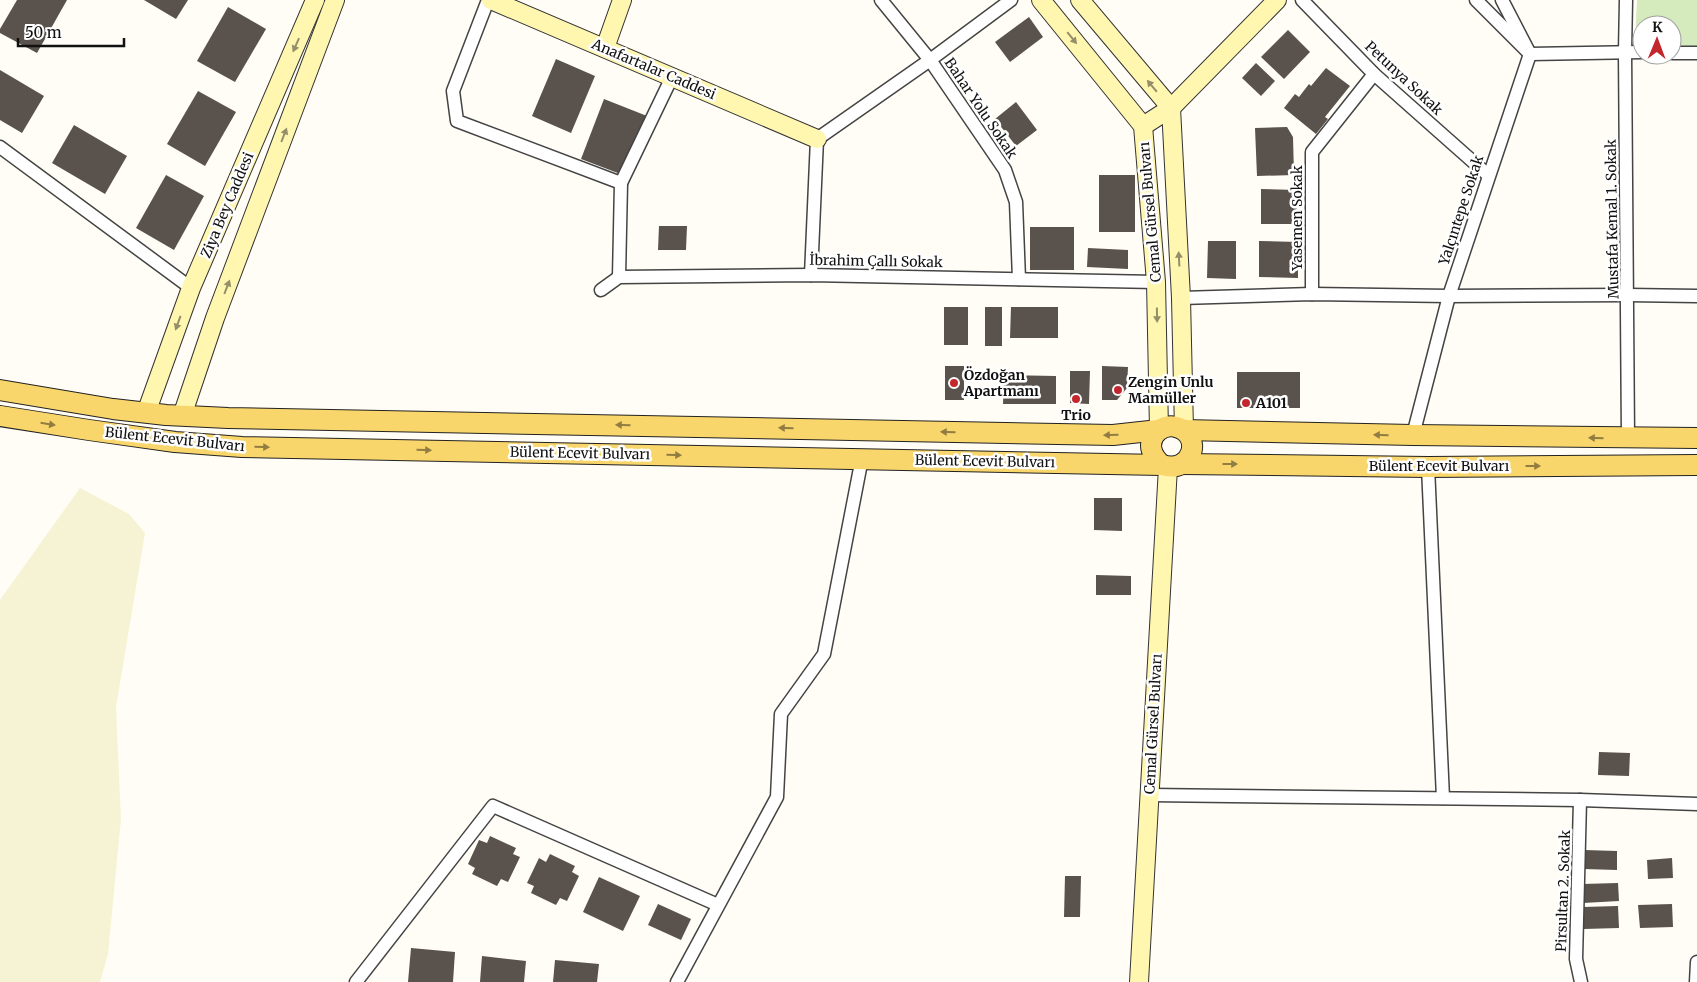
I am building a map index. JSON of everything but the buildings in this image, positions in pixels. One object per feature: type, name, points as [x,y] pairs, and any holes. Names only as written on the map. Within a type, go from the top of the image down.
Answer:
[{"type":"main road","points":[[0,390],[112,409],[182,416],[1103,435],[1159,430],[1172,426],[1184,430],[1697,438]]},
{"type":"main road","name":"Bülent Ecevit Bulvarı","points":[[0,416],[175,442],[242,447],[1170,465],[1428,467],[1697,465]]},
{"type":"main road","points":[[1159,430],[1154,435],[1151,448],[1156,460],[1170,465],[1187,460],[1192,448],[1192,441],[1184,430]]},
{"type":"street","name":"Ziya Bey Caddesi","points":[[146,413],[191,288],[315,0]]},
{"type":"street","name":"Ziya Bey Caddesi","points":[[182,416],[215,318],[335,0]]},
{"type":"street","points":[[489,0],[453,91],[456,120],[621,183]]},
{"type":"street","name":"Anafartalar Caddesi","points":[[489,0],[817,139]]},
{"type":"street","points":[[605,48],[622,0]]},
{"type":"street","name":"Bahar Yolu Sokak","points":[[881,0],[930,60],[1005,170],[1016,202],[1019,279]]},
{"type":"street","points":[[811,275],[817,139],[930,60],[1010,0]]},
{"type":"street","name":"Cemal Gürsel Bulvarı","points":[[1042,0],[1143,126],[1156,282],[1159,430]]},
{"type":"street","points":[[1080,0],[1170,108]]},
{"type":"street","points":[[1143,126],[1170,108],[1278,0]]},
{"type":"street","name":"Petunya Sokak","points":[[1302,0],[1374,74],[1488,175]]},
{"type":"street","points":[[1476,0],[1530,54],[1632,52]]},
{"type":"street","points":[[1502,0],[1530,54]]},
{"type":"street","name":"Mustafa Kemal 1. Sokak","points":[[1626,0],[1628,438]]},
{"type":"street","points":[[1682,53],[1697,53]]},
{"type":"street","name":"Yalçıntepe Sokak","points":[[1413,435],[1449,296],[1530,54]]},
{"type":"street","name":"Yasemen Sokak","points":[[1312,294],[1312,152],[1374,74]]},
{"type":"street","points":[[601,290],[619,276],[621,183],[672,77]]},
{"type":"street","name":"Cemal Gürsel Bulvarı","points":[[1170,108],[1181,298],[1184,430]]},
{"type":"street","points":[[0,147],[191,288]]},
{"type":"street","name":"İbrahim Çallı Sokak","points":[[619,276],[811,275],[1156,282]]},
{"type":"street","points":[[1181,298],[1312,294],[1697,296]]},
{"type":"street","points":[[677,982],[777,797],[780,714],[824,654],[862,458]]},
{"type":"street","name":"Cemal Gürsel Bulvarı","points":[[1139,982],[1170,465]]},
{"type":"street","points":[[1428,467],[1443,798]]},
{"type":"street","points":[[1149,795],[1580,800],[1697,804]]},
{"type":"street","name":"Pirsultan 2. Sokak","points":[[1580,800],[1576,959],[1581,982]]},
{"type":"street","points":[[356,982],[493,806],[718,905]]},
{"type":"street","points":[[1696,982],[1697,962]]},
{"type":"shaded area","points":[[80,488],[129,514],[145,533],[116,707],[121,819],[108,954],[100,982],[0,982],[0,600]]},
{"type":"green space","points":[[1637,0],[1697,0],[1697,47],[1682,48],[1682,15],[1636,15]]},
{"type":"place","name":"Özdoğan Apartmanı","points":[[954,383]]},
{"type":"place","name":"Zengin Unlu Mamüller","points":[[1118,390]]},
{"type":"place","name":"Trio","points":[[1076,399]]},
{"type":"place","name":"A101","points":[[1246,403]]}]
